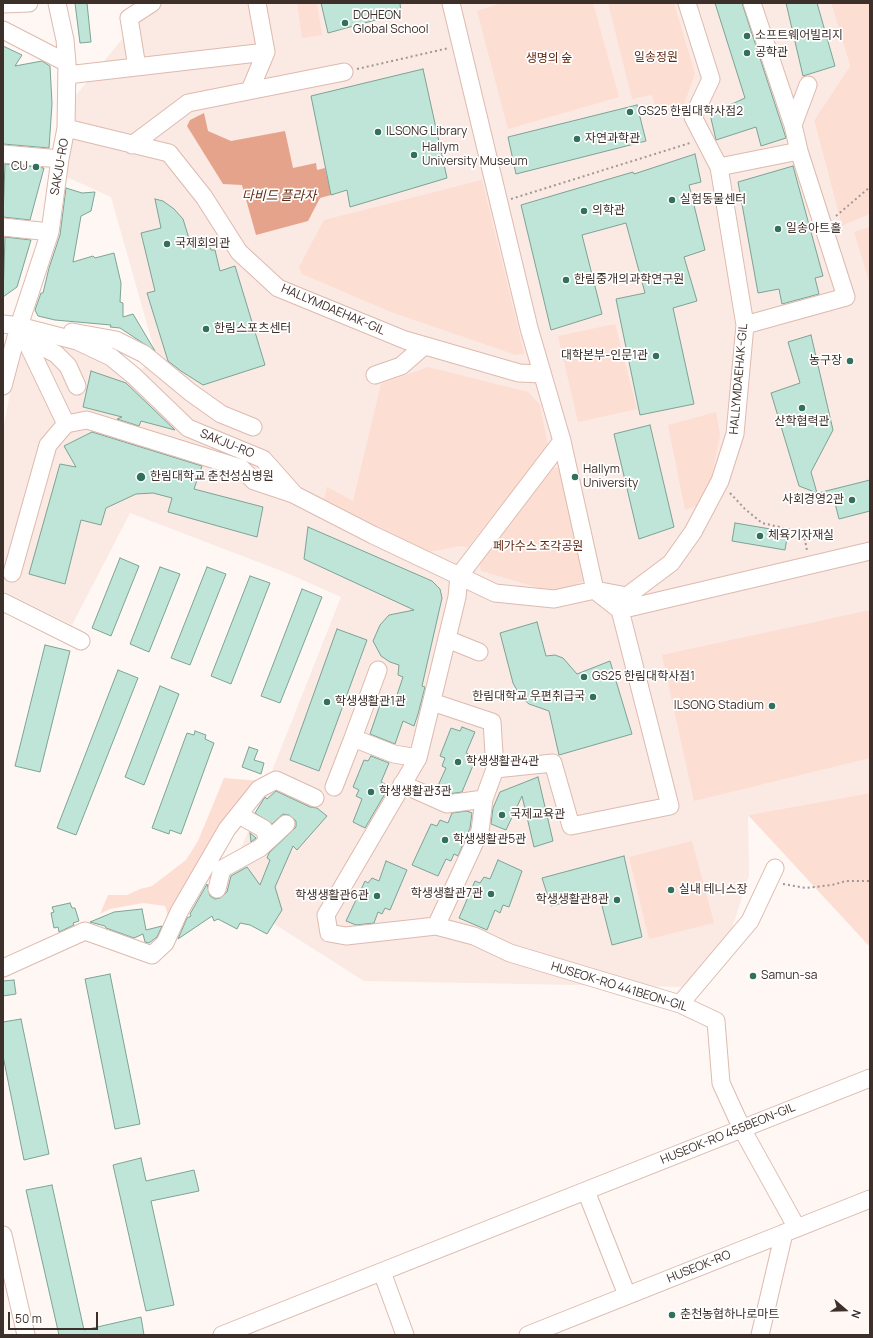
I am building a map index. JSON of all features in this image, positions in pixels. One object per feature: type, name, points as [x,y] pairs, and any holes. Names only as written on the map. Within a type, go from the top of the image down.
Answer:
[{"type":"street","points":[[3,4],[29,3]]},
{"type":"street","name":"SAKJU-RO","points":[[3,386],[19,329],[50,232],[60,159],[66,128],[67,69],[65,40],[57,3]]},
{"type":"street","points":[[137,67],[129,18],[152,3]]},
{"type":"street","points":[[451,3],[542,374],[562,441],[596,590],[620,610],[670,806],[571,826],[553,763],[495,769]]},
{"type":"street","name":"HALLYMDAEHAK-GIL","points":[[596,590],[627,596],[671,563],[694,532],[720,481],[735,434],[745,325],[719,167],[703,139],[693,117],[711,79],[687,3]]},
{"type":"street","points":[[745,325],[846,297],[799,151],[793,124],[752,3]]},
{"type":"street","points":[[250,90],[266,52],[253,6]]},
{"type":"street","points":[[3,30],[67,69],[137,67],[266,52]]},
{"type":"street","points":[[132,145],[188,103],[344,72]]},
{"type":"street","points":[[793,124],[808,85]]},
{"type":"street","name":"HALLYMDAEHAK-GIL","points":[[66,128],[169,153],[204,197],[239,252],[278,288],[405,340],[519,373],[542,374]]},
{"type":"street","points":[[719,167],[799,151]]},
{"type":"street","points":[[3,154],[60,159]]},
{"type":"street","points":[[3,227],[50,232]]},
{"type":"street","points":[[19,329],[56,354],[68,366],[77,386]]},
{"type":"street","points":[[19,329],[66,424]]},
{"type":"street","points":[[19,329],[62,330],[116,340],[144,354],[190,392],[220,414],[253,427]]},
{"type":"street","name":"SAKJU-RO","points":[[19,329],[77,341],[111,357],[134,376],[188,428],[263,459],[295,495],[373,535],[495,593],[554,599],[596,590]]},
{"type":"street","points":[[376,375],[401,366],[424,346]]},
{"type":"street","points":[[12,573],[48,445],[66,424],[87,420],[241,468],[254,481],[295,495]]},
{"type":"street","points":[[432,702],[492,722],[495,769],[484,799],[480,831],[436,926],[346,936],[329,933],[326,916],[418,758],[457,597],[459,576],[562,441]]},
{"type":"street","points":[[620,610],[870,551]]},
{"type":"street","points":[[3,602],[80,641]]},
{"type":"street","points":[[447,639],[479,652]]},
{"type":"street","points":[[334,787],[378,670]]},
{"type":"street","points":[[353,738],[394,754],[418,758]]},
{"type":"street","points":[[217,889],[216,864],[227,829],[259,789],[276,780],[315,798]]},
{"type":"street","points":[[402,784],[447,804],[484,799]]},
{"type":"street","points":[[239,815],[264,829],[268,840]]},
{"type":"street","points":[[3,968],[85,931],[152,954],[165,943],[179,912],[216,864],[260,848],[286,824]]},
{"type":"street","points":[[680,1004],[750,921],[775,868]]},
{"type":"street","name":"HUSEOK-RO 441BEON-GIL","points":[[436,926],[474,936],[510,953],[680,1004],[716,1021],[721,1083],[790,1230]]},
{"type":"street","name":"HUSEOK-RO 455BEON-GIL","points":[[222,1335],[870,1078]]},
{"type":"street","points":[[586,1191],[627,1296]]},
{"type":"street","name":"HUSEOK-RO","points":[[528,1335],[870,1199]]},
{"type":"street","points":[[760,1335],[790,1230]]},
{"type":"street","points":[[3,1235],[26,1335]]},
{"type":"street","points":[[382,1272],[405,1335]]},
{"type":"path","points":[[344,72],[461,46]]},
{"type":"path","points":[[499,202],[703,139]]},
{"type":"path","points":[[824,227],[870,187]]},
{"type":"path","points":[[720,481],[745,509],[762,523],[797,531],[805,540],[810,565]]},
{"type":"path","points":[[763,893],[785,884],[806,888],[832,885],[846,881],[870,881]]},
{"type":"shaded area","name":"Hallym University","points":[[152,3],[831,3],[850,66],[814,122],[842,226],[870,214],[870,793],[748,815],[749,875],[731,932],[685,987],[364,981],[224,892],[341,597],[287,573],[130,513],[72,625],[3,591],[3,430],[19,347],[77,341],[134,376],[156,356],[111,197],[58,173],[67,106]]},
{"type":"green space","points":[[297,3],[317,3],[322,35],[302,38]]},
{"type":"green space","name":"생명의 숲","points":[[502,3],[593,3],[619,97],[508,129],[477,11]]},
{"type":"green space","name":"일송정원","points":[[608,3],[674,3],[695,74],[683,107],[658,115],[652,95],[632,99]]},
{"type":"green space","points":[[831,3],[870,3],[870,214],[842,226],[814,121],[850,66]]},
{"type":"green space","points":[[482,180],[524,353],[516,355],[391,312],[302,274],[299,267],[324,220]]},
{"type":"green space","points":[[870,227],[870,284],[854,232]]},
{"type":"green space","points":[[615,324],[637,409],[578,422],[558,336]]},
{"type":"green space","points":[[428,367],[528,392],[540,405],[548,446],[468,547],[461,546],[428,552],[324,499],[327,487],[353,501],[381,384]]},
{"type":"green space","points":[[716,412],[720,435],[710,485],[700,505],[685,510],[668,425]]},
{"type":"green space","name":"페가수스 조각공원","points":[[562,467],[586,580],[562,590],[539,588],[481,571],[478,558],[548,469]]},
{"type":"green space","name":"ILSONG Stadium","points":[[870,610],[870,758],[694,801],[662,655]]},
{"type":"green space","points":[[224,778],[260,781],[169,919],[165,906],[143,903],[110,909],[100,914],[108,895],[127,895],[140,889],[152,886],[186,860],[198,841]]},
{"type":"green space","points":[[870,793],[870,947],[748,815]]},
{"type":"green space","name":"실내 테니스장","points":[[692,841],[714,923],[649,939],[629,857]]},
{"type":"water","name":"다비드 플라자","points":[[204,113],[208,131],[231,141],[285,131],[293,168],[316,163],[317,170],[325,168],[331,195],[320,198],[308,221],[256,235],[242,185],[223,184],[187,126],[190,120]]},
{"type":"building","points":[[75,3],[87,3],[91,42],[80,43]]},
{"type":"building","name":"DOHEON Global School","points":[[321,3],[400,3],[401,13],[328,33]]},
{"type":"building","name":"공학관","points":[[715,3],[742,3],[786,138],[761,146],[756,127],[716,140],[710,114],[745,98]]},
{"type":"building","points":[[786,3],[817,3],[835,66],[803,76]]},
{"type":"building","points":[[3,46],[22,55],[15,66],[42,61],[50,66],[52,104],[49,148],[3,144]]},
{"type":"building","name":"ILSONG Library","points":[[423,69],[447,178],[350,207],[347,190],[331,195],[311,96]]},
{"type":"building","name":"자연과학관","points":[[637,105],[646,141],[516,174],[508,137]]},
{"type":"building","points":[[695,154],[701,182],[689,185],[705,250],[684,257],[697,301],[673,308],[694,404],[640,415],[616,299],[645,293],[626,223],[582,235],[602,314],[551,330],[521,205],[633,172],[634,174]]},
{"type":"building","points":[[5,164],[44,168],[30,220],[3,217]]},
{"type":"building","name":"일송아트홀","points":[[793,166],[823,276],[815,278],[819,294],[782,304],[779,289],[758,293],[738,182]]},
{"type":"building","points":[[66,188],[82,193],[95,192],[91,211],[81,216],[73,262],[93,256],[95,258],[114,253],[121,283],[120,302],[123,303],[123,317],[133,314],[155,351],[120,328],[110,327],[111,325],[55,320],[38,316],[35,310],[41,293],[43,293],[49,268],[60,235]]},
{"type":"building","name":"한림스포츠센터","points":[[155,199],[163,201],[174,209],[183,219],[191,245],[209,243],[211,250],[215,250],[220,271],[235,266],[265,365],[203,385],[168,361],[147,293],[155,291],[141,233],[161,228]]},
{"type":"building","points":[[5,237],[31,240],[17,287],[3,297]]},
{"type":"building","name":"산학협력관","points":[[811,335],[833,430],[811,472],[817,493],[799,486],[771,393],[800,383],[788,342]]},
{"type":"building","points":[[91,371],[126,383],[175,430],[141,421],[139,426],[117,419],[122,417],[83,407]]},
{"type":"building","points":[[650,425],[674,527],[639,539],[614,434]]},
{"type":"building","name":"한림대학교 춘천성심병원","points":[[92,432],[202,466],[194,489],[263,507],[257,537],[168,512],[172,498],[153,493],[136,494],[106,508],[101,525],[81,520],[65,584],[29,574],[60,464],[76,467],[64,446]]},
{"type":"building","name":"사회경영2관","points":[[870,480],[870,511],[839,519],[834,499],[818,493]]},
{"type":"building","name":"체육기자재실","points":[[735,523],[788,532],[785,550],[732,541]]},
{"type":"building","points":[[308,527],[432,581],[440,589],[442,598],[422,686],[425,687],[418,714],[414,726],[403,721],[395,744],[370,734],[382,699],[388,701],[389,696],[396,698],[403,677],[398,675],[399,665],[390,662],[381,656],[373,641],[380,625],[389,615],[414,610],[304,559]]},
{"type":"building","points":[[120,558],[139,566],[111,636],[92,628]]},
{"type":"building","points":[[160,567],[180,574],[149,652],[130,644]]},
{"type":"building","points":[[207,567],[226,574],[190,665],[171,658]]},
{"type":"building","points":[[250,576],[270,583],[231,684],[211,676]]},
{"type":"building","points":[[302,589],[322,597],[280,703],[261,696]]},
{"type":"building","points":[[537,622],[546,656],[555,655],[563,658],[577,674],[610,661],[632,734],[559,755],[549,711],[529,704],[520,696],[513,683],[500,633]]},
{"type":"building","name":"학생생활관1관","points":[[337,629],[367,640],[319,771],[290,760]]},
{"type":"building","points":[[45,645],[70,651],[40,772],[15,766]]},
{"type":"building","points":[[118,670],[138,678],[76,835],[57,828]]},
{"type":"building","points":[[160,686],[179,694],[144,785],[125,777]]},
{"type":"building","name":"학생생활관4관","points":[[462,727],[475,732],[466,753],[471,755],[469,761],[474,763],[462,792],[448,794],[437,788],[446,768],[442,766],[445,758],[440,756],[451,728],[460,731]]},
{"type":"building","points":[[195,731],[206,735],[205,739],[214,743],[181,834],[170,830],[169,834],[152,828],[187,733],[194,735]]},
{"type":"building","points":[[249,747],[258,750],[254,760],[264,763],[261,774],[242,767]]},
{"type":"building","name":"학생생활관3관","points":[[371,756],[389,763],[381,782],[385,784],[383,791],[386,792],[365,828],[353,822],[362,799],[356,796],[359,790],[353,787],[364,760],[368,761]]},
{"type":"building","name":"국제교육관","points":[[538,777],[553,841],[534,847],[522,796],[506,830],[491,824],[493,808],[500,792]]},
{"type":"building","points":[[276,791],[310,807],[317,808],[327,816],[297,850],[293,846],[275,887],[282,910],[267,934],[250,925],[240,923],[237,929],[218,919],[214,921],[212,916],[178,939],[187,918],[191,916],[190,914],[207,884],[210,896],[215,899],[220,898],[227,892],[231,876],[247,867],[260,885],[270,860],[267,858],[269,853],[296,827],[296,821],[289,815],[283,814],[272,824],[255,813],[265,797],[267,799]]},
{"type":"building","name":"학생생활관5관","points":[[467,811],[472,813],[470,828],[458,856],[454,854],[451,861],[446,859],[438,876],[412,865],[431,824],[437,826],[440,820],[448,823],[452,813]]},
{"type":"building","points":[[250,833],[256,838],[251,842]]},
{"type":"building","name":"학생생활관8관","points":[[624,856],[642,937],[612,945],[599,894],[551,906],[542,878]]},
{"type":"building","name":"학생생활관7관","points":[[498,860],[522,871],[509,907],[503,905],[500,913],[495,910],[487,930],[459,918],[475,881],[480,883],[484,877],[490,879]]},
{"type":"building","name":"학생생활관6관","points":[[386,861],[407,870],[390,910],[385,908],[382,914],[378,912],[374,923],[356,925],[346,921],[365,881],[368,883],[372,878],[379,881]]},
{"type":"building","points":[[70,903],[72,908],[75,908],[79,921],[59,932],[58,927],[54,928],[51,913],[54,912],[52,907]]},
{"type":"building","points":[[142,909],[146,930],[162,926],[157,937],[149,943],[145,942],[143,934],[134,938],[106,928],[105,926],[90,922],[114,912]]},
{"type":"building","points":[[110,974],[140,1124],[115,1129],[85,979]]},
{"type":"building","points":[[14,980],[16,994],[3,996],[3,981]]},
{"type":"building","points":[[21,1019],[49,1154],[24,1160],[3,1056],[3,1022]]},
{"type":"building","points":[[141,1158],[146,1181],[194,1170],[199,1191],[151,1201],[174,1305],[146,1311],[113,1165]]},
{"type":"building","points":[[52,1185],[84,1330],[141,1317],[144,1335],[59,1335],[26,1190]]},
{"type":"place","name":"DOHEON Global School","points":[[345,23]]},
{"type":"place","name":"소프트웨어빌리지","points":[[747,36]]},
{"type":"place","name":"공학관","points":[[747,53]]},
{"type":"place","name":"GS25 한림대학사점2","points":[[630,112]]},
{"type":"place","name":"ILSONG Library","points":[[378,132]]},
{"type":"place","name":"자연과학관","points":[[577,139]]},
{"type":"place","name":"Hallym University Museum","points":[[414,155]]},
{"type":"place","name":"CU","points":[[36,167]]},
{"type":"place","name":"실험동물센터","points":[[672,200]]},
{"type":"place","name":"의학관","points":[[584,211]]},
{"type":"place","name":"일송아트홀","points":[[778,229]]},
{"type":"place","name":"국제회의관","points":[[167,244]]},
{"type":"place","name":"한림중개의과학연구원","points":[[566,280]]},
{"type":"place","name":"한림스포츠센터","points":[[206,329]]},
{"type":"place","name":"대학본부-인문1관","points":[[656,356]]},
{"type":"place","name":"농구장","points":[[850,361]]},
{"type":"place","name":"산학협력관","points":[[802,408]]},
{"type":"place","name":"한림대학교 춘천성심병원","points":[[141,477]]},
{"type":"place","name":"Hallym University","points":[[575,477]]},
{"type":"place","name":"사회경영2관","points":[[852,500]]},
{"type":"place","name":"체육기자재실","points":[[760,536]]},
{"type":"place","name":"GS25 한림대학사점1","points":[[584,677]]},
{"type":"place","name":"한림대학교 우편취급국","points":[[593,697]]},
{"type":"place","name":"학생생활관1관","points":[[327,702]]},
{"type":"place","name":"ILSONG Stadium","points":[[772,706]]},
{"type":"place","name":"학생생활관4관","points":[[458,762]]},
{"type":"place","name":"학생생활관3관","points":[[371,792]]},
{"type":"place","name":"국제교육관","points":[[502,815]]},
{"type":"place","name":"학생생활관5관","points":[[445,840]]},
{"type":"place","name":"실내 테니스장","points":[[671,890]]},
{"type":"place","name":"학생생활관7관","points":[[491,894]]},
{"type":"place","name":"학생생활관6관","points":[[377,896]]},
{"type":"place","name":"학생생활관8관","points":[[617,900]]},
{"type":"place","name":"Samun-sa","points":[[753,976]]},
{"type":"place","name":"춘천농협하나로마트","points":[[672,1315]]}]
